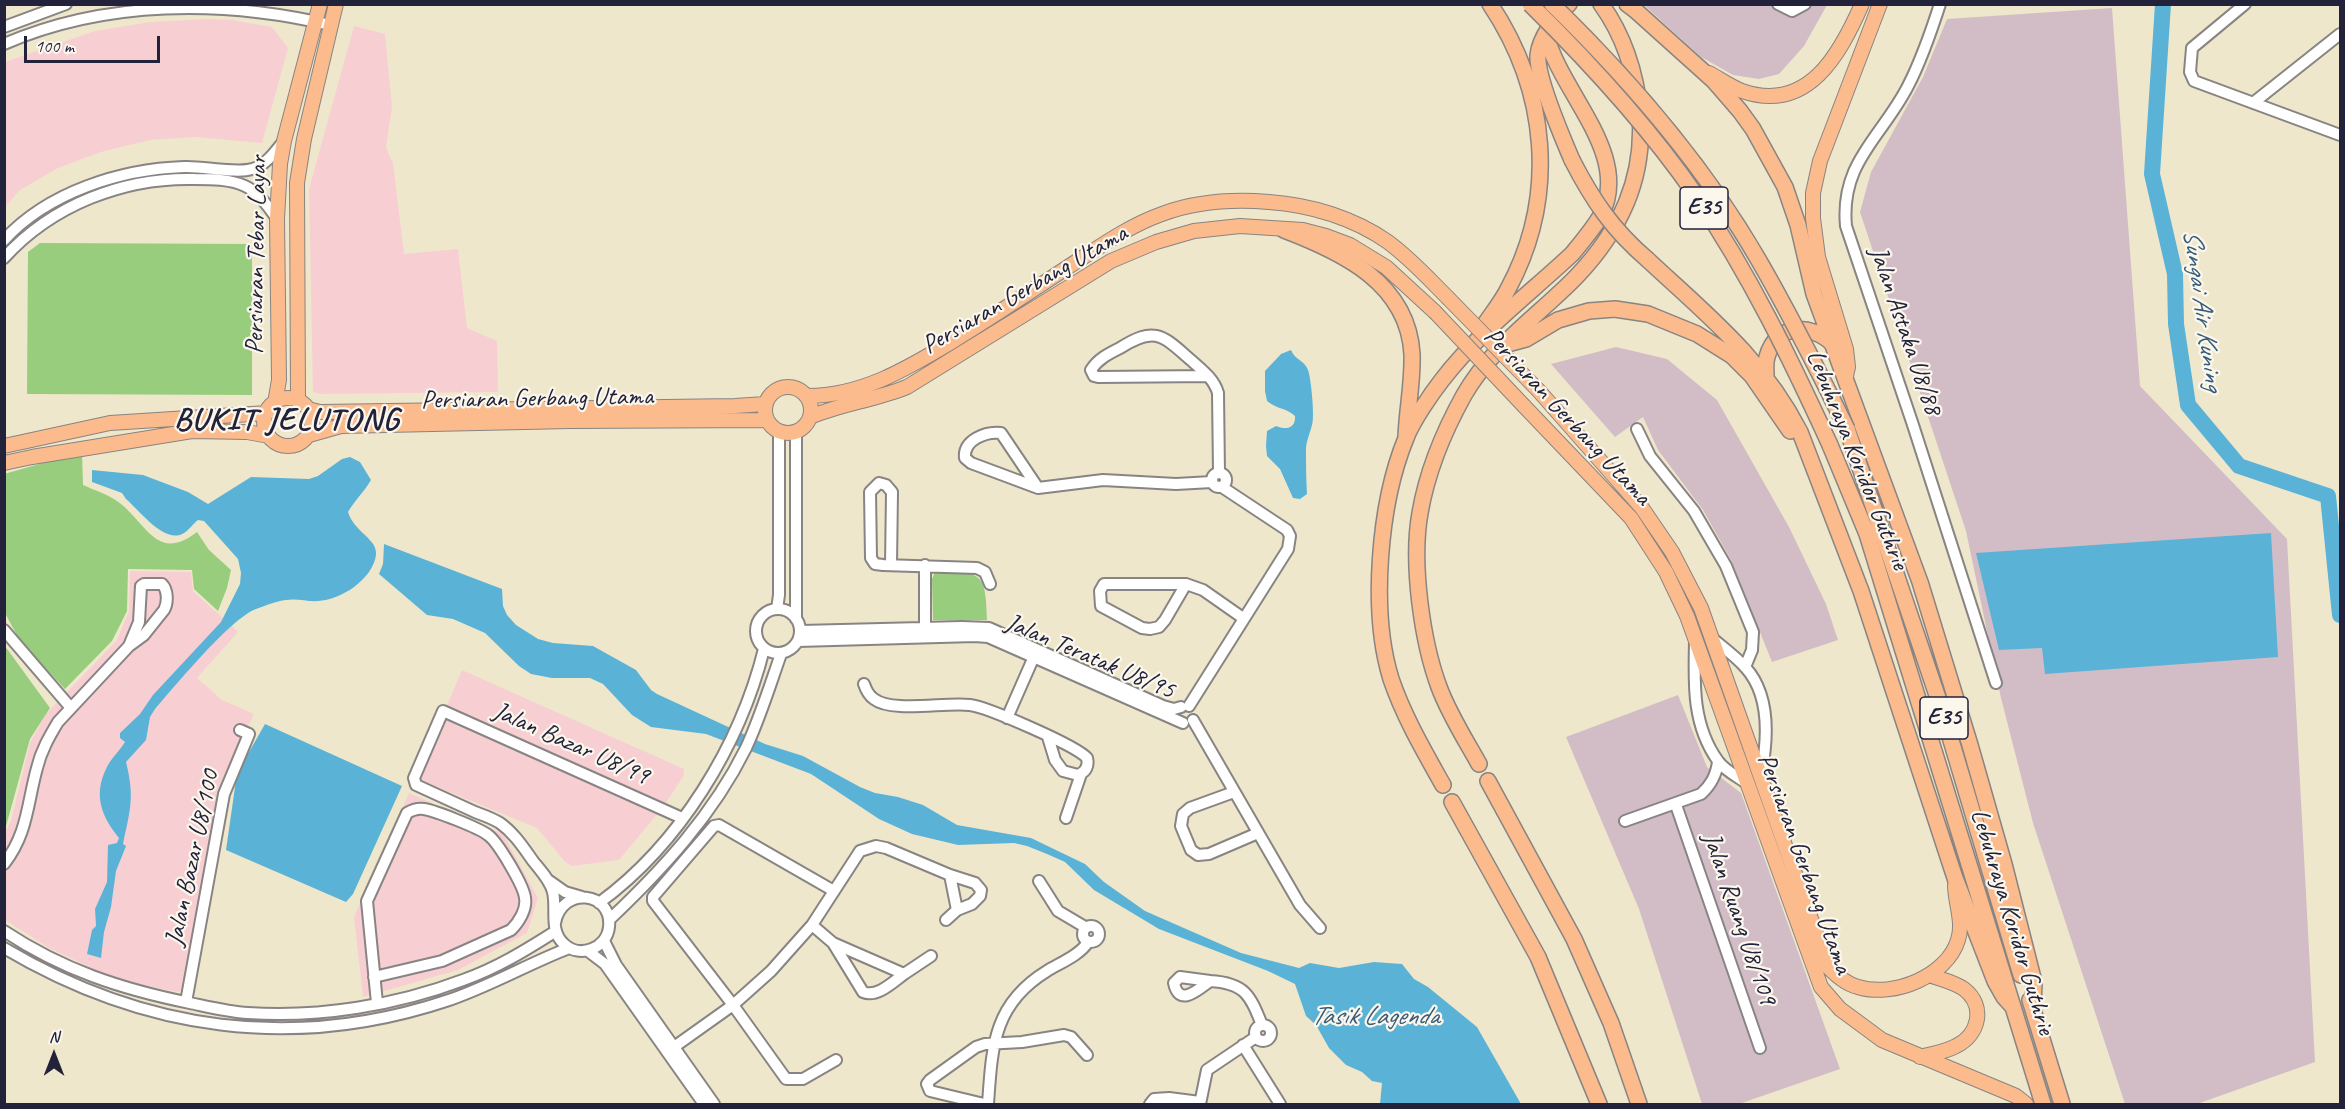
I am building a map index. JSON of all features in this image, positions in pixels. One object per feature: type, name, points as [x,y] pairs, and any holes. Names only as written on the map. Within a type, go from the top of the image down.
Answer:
[{"type":"highway","points":[[1480,337],[1483,327],[1508,291],[1522,261],[1532,230],[1541,182],[1539,139],[1530,84],[1515,48],[1490,4]]},
{"type":"highway","name":"Lebuhraya Koridor Guthrie","points":[[1530,4],[1613,90],[1696,196],[1750,283],[1794,367],[1867,534],[2043,1104]]},
{"type":"highway","name":"Lebuhraya Koridor Guthrie","points":[[1552,4],[1597,48],[1650,107],[1719,200],[1758,258],[1804,342],[1847,429],[1942,710],[1988,869],[2062,1104]]},
{"type":"highway","points":[[1569,4],[1557,15],[1538,55],[1557,128],[1593,201],[1624,239],[1726,331],[1766,376],[1800,432],[1865,602],[1955,878],[1995,981],[2013,1007]]},
{"type":"highway","points":[[1479,764],[1446,704],[1430,661],[1422,623],[1418,533],[1424,495],[1436,455],[1464,395],[1500,346],[1576,277],[1609,238],[1625,209],[1638,163],[1641,129],[1636,84],[1624,45],[1601,4]]},
{"type":"highway","points":[[1627,4],[1700,68],[1740,111],[1778,172],[1798,225],[1815,294],[1920,582],[1970,745],[2004,864],[2034,982],[2033,1010]]},
{"type":"highway","points":[[1406,437],[1441,381],[1480,337],[1572,254],[1600,216],[1608,189],[1605,154],[1558,71],[1546,34]]},
{"type":"highway","points":[[1284,231],[1323,245],[1363,268],[1377,280],[1397,304],[1406,324],[1411,345],[1406,437],[1391,489],[1379,566],[1382,636],[1398,698],[1443,785]]},
{"type":"highway","points":[[1500,346],[1526,339],[1557,320],[1589,311],[1635,311],[1669,321],[1716,345],[1739,362],[1752,376],[1811,462]]},
{"type":"highway","points":[[1766,376],[1767,356],[1771,346],[1778,337],[1790,330],[1808,329],[1826,337],[1833,344]]},
{"type":"highway","points":[[1488,781],[1574,939],[1611,1023],[1640,1104]]},
{"type":"highway","points":[[1452,802],[1538,957],[1599,1104]]},
{"type":"main road","name":"Persiaran Tebar Layar","points":[[271,408],[279,380],[277,219],[280,164],[320,4]]},
{"type":"main road","points":[[1700,68],[1745,92],[1779,95],[1795,91],[1810,83],[1830,65],[1846,40],[1862,4]]},
{"type":"main road","points":[[1846,376],[1848,368],[1846,350],[1818,257],[1813,218],[1813,193],[1820,161],[1880,4]]},
{"type":"main road","name":"Persiaran Tebar Layar","points":[[303,405],[297,183],[299,162],[334,5]]},
{"type":"main road","name":"Persiaran Gerbang Utama","points":[[4,446],[110,423],[271,408],[282,400],[320,412],[735,406],[765,404],[768,397],[780,388],[794,387],[807,396],[843,392],[892,377],[988,320],[1129,228],[1163,213],[1206,203],[1236,201],[1279,202],[1306,207],[1332,214],[1362,227],[1399,250],[1539,391],[1642,508],[1672,552],[1701,608],[1828,967],[1841,979],[1866,989],[1890,988],[1929,975],[1942,966],[1958,940],[1960,921],[1955,878]]},
{"type":"main road","name":"Persiaran Gerbang Utama","points":[[795,432],[807,424],[810,417],[907,387],[1111,261],[1156,242],[1194,231],[1240,226],[1284,231],[1303,230],[1350,245],[1386,267],[1435,312],[1631,518],[1666,572],[1695,636],[1821,987],[1840,1010],[1882,1040],[2016,1096],[2026,1104]]},
{"type":"main road","points":[[807,396],[812,410],[810,417]]},
{"type":"main road","points":[[765,404],[767,420],[778,431],[795,432]]},
{"type":"main road","points":[[303,405],[312,422],[309,435]]},
{"type":"main road","points":[[269,436],[265,427],[271,408]]},
{"type":"main road","name":"Persiaran Gerbang Utama","points":[[4,463],[192,431],[247,432],[269,436],[276,443],[291,446],[309,435],[341,426],[767,420]]},
{"type":"main road","points":[[1920,1056],[1957,1046],[1973,1033],[1977,1025],[1975,1004],[1970,995],[1954,984],[1929,975]]},
{"type":"street","points":[[4,27],[66,4]]},
{"type":"street","points":[[1778,4],[1792,11],[1805,4]]},
{"type":"street","name":"Jalan Astaka U8/88","points":[[1940,4],[1908,87],[1856,165],[1846,191],[1844,208],[1846,225],[1995,683]]},
{"type":"street","points":[[2245,4],[2192,48],[2190,72],[2194,81],[2340,135]]},
{"type":"street","points":[[4,44],[41,29],[107,11],[135,8],[194,5],[243,8],[330,25]]},
{"type":"street","points":[[2253,103],[2340,34]]},
{"type":"street","points":[[4,240],[53,202],[88,185],[132,174],[183,167],[244,171],[255,168],[274,153],[284,141]]},
{"type":"street","points":[[4,258],[43,224],[70,207],[96,195],[152,182],[206,179],[244,186],[260,198],[277,219]]},
{"type":"street","points":[[1038,488],[1001,433],[986,434],[966,447],[965,458],[971,463],[1038,488],[1102,480],[1226,484],[1227,479],[1219,472],[1216,385],[1208,376],[1167,339],[1153,335],[1138,336],[1097,361],[1091,370],[1098,377],[1208,376]]},
{"type":"street","points":[[1637,429],[1650,456],[1694,512],[1726,566],[1753,632],[1752,650],[1745,667]]},
{"type":"street","points":[[777,609],[779,595],[778,431]]},
{"type":"street","points":[[795,432],[796,619],[799,636],[788,651],[781,654],[764,649],[756,636],[758,621],[763,615],[777,609],[784,610],[796,619]]},
{"type":"street","points":[[891,565],[892,492],[886,485],[879,483],[870,492],[871,558],[875,564],[891,565],[977,568],[985,572],[990,584]]},
{"type":"street","name":"Jalan Teratak U8/95","points":[[799,636],[975,636],[995,639],[1035,653],[1163,706],[1174,709],[1185,707],[1288,549],[1290,536],[1287,530],[1217,485]]},
{"type":"street","points":[[925,628],[926,566]]},
{"type":"street","points":[[4,864],[15,850],[24,830],[42,750],[58,722],[129,646],[144,635],[166,608],[166,590],[162,584],[141,586],[139,622],[129,646]]},
{"type":"street","points":[[1186,584],[1166,620],[1159,627],[1142,628],[1101,606],[1100,591],[1104,584],[1186,584],[1203,590],[1243,618]]},
{"type":"street","name":"Jalan Teratak U8/95","points":[[799,636],[981,627],[997,631],[1035,653],[1188,721]]},
{"type":"street","points":[[4,630],[71,708]]},
{"type":"street","points":[[1695,636],[1696,712],[1718,762],[1748,784]]},
{"type":"street","points":[[1713,639],[1745,667],[1762,700],[1766,727],[1765,754],[1761,774]]},
{"type":"street","points":[[599,903],[618,890],[649,859],[682,818],[715,770],[744,713],[764,649]]},
{"type":"street","points":[[1007,718],[1035,653]]},
{"type":"street","points":[[609,920],[661,869],[712,805],[730,777],[757,720],[781,654]]},
{"type":"street","points":[[864,684],[874,700],[884,704],[968,705],[983,708],[1086,755],[1088,765],[1081,774],[1066,818]]},
{"type":"street","points":[[1185,707],[1177,716],[1188,721],[1234,792],[1300,905],[1320,928]]},
{"type":"street","name":"Jalan Bazar U8/99","points":[[512,834],[499,823],[416,785],[414,782],[443,711],[682,818]]},
{"type":"street","name":"Jalan Bazar U8/100","points":[[186,1002],[224,794],[249,734],[240,730]]},
{"type":"street","points":[[1048,737],[1055,760],[1063,771],[1081,774]]},
{"type":"street","points":[[1625,821],[1676,805],[1701,794],[1709,786],[1716,773],[1718,762]]},
{"type":"street","points":[[1234,792],[1190,808],[1183,814],[1181,826],[1191,850],[1198,855],[1209,854],[1258,833]]},
{"type":"street","name":"Jalan Ruang U8/109","points":[[1676,805],[1760,1048]]},
{"type":"street","points":[[374,977],[442,961],[511,930],[517,924],[526,899],[499,846],[489,835],[429,810],[418,809],[407,813],[367,901],[374,977],[377,1003]]},
{"type":"street","points":[[834,891],[719,825],[714,826],[680,868],[654,894],[653,901],[733,1005],[786,1079],[803,1079],[836,1060]]},
{"type":"street","points":[[499,846],[512,834],[546,878],[556,887],[599,903],[608,914],[608,934],[604,940],[588,951]]},
{"type":"street","points":[[670,1050],[733,1005],[771,971],[812,925],[855,855],[866,848],[886,848],[975,883],[981,890],[980,896],[972,904],[957,910],[946,920]]},
{"type":"street","points":[[950,875],[957,910]]},
{"type":"street","points":[[546,878],[552,890],[555,927],[559,938],[569,948]]},
{"type":"street","points":[[1040,881],[1058,910],[1085,927],[1082,936],[1088,942],[1082,950],[1036,978],[1021,990],[1007,1007],[998,1026],[994,1043],[986,1104],[930,1091],[927,1084],[976,1047],[994,1043],[1022,1042],[1064,1035],[1071,1037],[1087,1055]]},
{"type":"street","points":[[555,927],[556,914],[567,901],[583,897]]},
{"type":"street","points":[[812,925],[833,943],[904,974]]},
{"type":"street","points":[[4,931],[24,944],[84,973],[128,990],[248,1013],[295,1014],[377,1003],[421,994],[463,981],[503,964],[555,927]]},
{"type":"street","points":[[604,940],[616,965],[704,1104]]},
{"type":"street","points":[[833,943],[863,992],[867,994],[875,993],[931,956]]},
{"type":"street","points":[[4,948],[76,986],[140,1009],[229,1027],[282,1030],[329,1028],[417,1010],[484,988],[538,960],[569,948],[588,951],[605,964],[714,1104]]},
{"type":"street","points":[[1150,1104],[1154,1099],[1169,1098],[1200,1103],[1208,1070],[1256,1037],[1263,1041],[1269,1037],[1270,1030],[1262,1025],[1254,1005],[1244,991],[1236,985],[1210,981]]},
{"type":"street","points":[[1243,1045],[1280,1104]]},
{"type":"shaded area","points":[[1644,5],[1827,5],[1804,46],[1779,74],[1759,79],[1733,75],[1701,57]]},
{"type":"shaded area","points":[[2112,8],[2140,386],[2287,539],[2315,1062],[2197,1104],[2125,1104],[2033,823],[2001,698],[1966,531],[1860,212],[1871,172],[1923,77],[1947,19]]},
{"type":"shaded area","points":[[232,20],[272,27],[288,48],[262,143],[195,137],[150,140],[101,152],[58,168],[20,190],[5,207],[5,62],[95,31],[150,22]]},
{"type":"shaded area","points":[[354,26],[385,34],[392,107],[386,148],[393,163],[404,254],[458,249],[467,328],[497,341],[498,392],[321,394],[313,392],[309,189]]},
{"type":"shaded area","points":[[1616,347],[1667,359],[1717,400],[1789,527],[1826,604],[1838,640],[1772,662],[1731,560],[1703,510],[1658,450],[1643,417],[1615,437],[1551,364]]},
{"type":"shaded area","points":[[130,571],[191,572],[193,591],[238,632],[197,678],[222,700],[254,714],[225,774],[217,798],[185,990],[178,992],[142,985],[100,972],[49,948],[5,920],[4,834],[11,821],[30,743],[46,714],[117,640],[129,611]]},
{"type":"shaded area","points":[[462,670],[684,769],[684,775],[664,806],[619,860],[572,866],[565,862],[537,828],[416,778]]},
{"type":"shaded area","points":[[1678,695],[1707,767],[1741,793],[1840,1069],[1739,1104],[1702,1104],[1639,909],[1566,737]]},
{"type":"shaded area","points":[[409,793],[503,834],[538,898],[527,933],[458,970],[363,997],[354,917]]},
{"type":"green space","points":[[40,243],[252,244],[252,395],[27,394],[28,252]]},
{"type":"green space","points":[[82,452],[83,485],[117,501],[161,542],[183,541],[197,532],[209,550],[231,570],[218,611],[194,589],[192,570],[128,569],[127,611],[112,641],[65,689],[20,641],[5,613],[4,474]]},
{"type":"green space","points":[[935,572],[971,574],[978,578],[985,592],[987,620],[933,620],[932,579]]},
{"type":"green space","points":[[5,646],[50,708],[30,739],[5,830]]},
{"type":"water","points":[[1291,350],[1308,370],[1313,406],[1313,421],[1306,448],[1307,494],[1300,499],[1293,498],[1280,469],[1267,456],[1266,446],[1267,431],[1276,426],[1283,428],[1294,424],[1295,416],[1267,401],[1265,391],[1265,371],[1281,354]]},
{"type":"water","points":[[350,457],[360,462],[371,480],[348,512],[355,525],[376,549],[374,564],[354,587],[336,597],[318,601],[294,599],[274,602],[245,615],[218,639],[155,709],[150,717],[146,740],[126,762],[131,795],[123,844],[126,846],[116,871],[101,958],[87,954],[92,930],[96,926],[95,909],[107,882],[108,845],[117,843],[119,838],[104,814],[100,788],[106,769],[125,742],[120,738],[120,733],[140,714],[153,695],[221,622],[240,584],[241,573],[238,559],[204,521],[198,520],[184,533],[177,535],[161,531],[122,493],[92,482],[92,470],[143,475],[188,492],[208,504],[251,477],[309,479],[318,476],[342,459]]},
{"type":"water","points":[[2271,533],[2278,657],[2045,674],[2042,648],[1999,650],[1976,553]]},
{"type":"water","name":"Tasik Lagenda","points":[[384,544],[502,589],[503,606],[507,615],[516,625],[538,639],[553,643],[593,646],[636,670],[651,690],[657,694],[765,744],[803,756],[860,787],[923,805],[957,825],[1031,838],[1085,864],[1104,882],[1145,911],[1241,953],[1299,968],[1310,963],[1339,968],[1374,962],[1402,964],[1414,979],[1428,987],[1477,1027],[1521,1104],[1380,1104],[1382,1083],[1372,1081],[1362,1072],[1346,1065],[1329,1048],[1316,1025],[1306,1016],[1295,984],[1268,971],[1159,929],[1094,890],[1065,862],[1047,854],[1014,843],[958,845],[912,834],[879,819],[811,774],[706,734],[651,727],[632,715],[603,684],[590,678],[552,678],[531,674],[519,666],[485,633],[453,619],[427,615],[379,574],[383,564]]},
{"type":"water","points":[[265,724],[402,786],[353,894],[346,902],[226,850],[237,773]]},
{"type":"waterway","name":"Sungai Air Kuning","points":[[2163,4],[2152,174],[2175,274],[2176,324],[2188,405],[2239,466],[2328,496],[2340,615]]},
{"type":"district","name":"BUKIT JELUTONG","points":[[287,421]]}]
